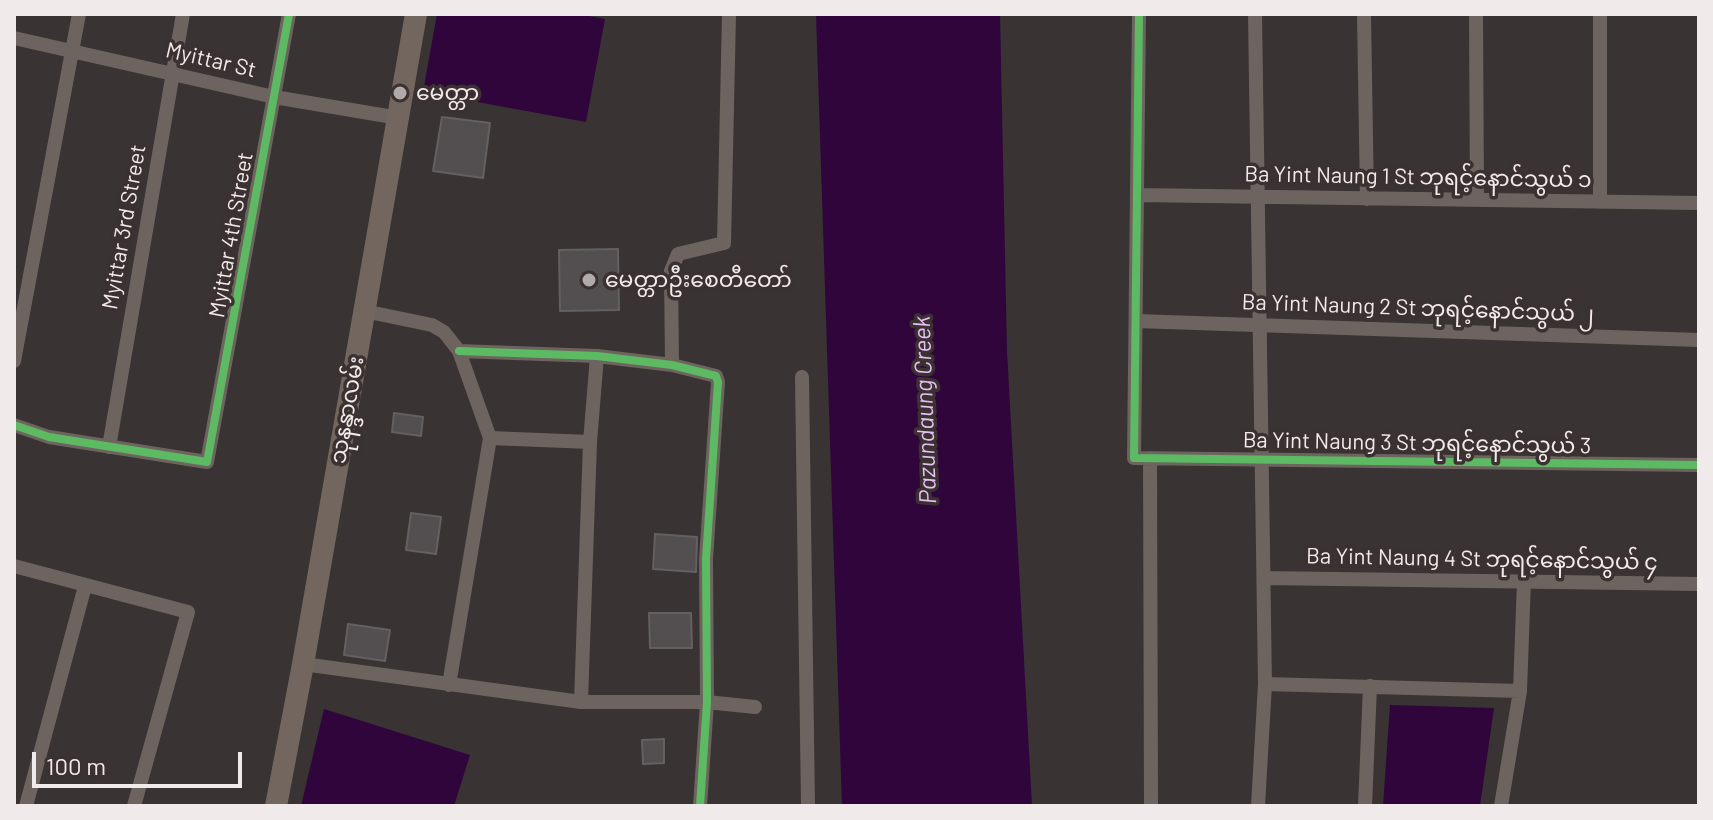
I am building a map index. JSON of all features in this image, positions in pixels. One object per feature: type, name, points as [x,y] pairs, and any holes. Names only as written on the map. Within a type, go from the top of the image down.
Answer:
[{"type":"main road","name":"သုနန္ဒာလမ်း","points":[[276,806],[416,14]]},
{"type":"street","points":[[14,361],[79,14]]},
{"type":"street","name":"Myittar 3rd Street","points":[[109,447],[183,14]]},
{"type":"street","name":"Myittar 4th Street","points":[[109,447],[207,462],[289,14]]},
{"type":"street","points":[[672,365],[671,271],[678,254],[724,243],[729,14]]},
{"type":"street","points":[[1136,321],[1139,14]]},
{"type":"street","points":[[1255,14],[1265,684],[1258,806]]},
{"type":"street","points":[[1364,14],[1367,199]]},
{"type":"street","points":[[1476,14],[1477,200]]},
{"type":"street","points":[[1600,14],[1600,202]]},
{"type":"street","name":"Myittar St","points":[[14,38],[274,97],[399,118]]},
{"type":"street","name":"Ba Yint Naung 1 St ဘုရင့်နောင်သွယ် ၁","points":[[1137,195],[1699,203]]},
{"type":"street","points":[[364,311],[438,327],[459,351],[490,438],[449,685]]},
{"type":"street","name":"Ba Yint Naung 2 St ဘုရင့်နောင်သွယ် ၂","points":[[1136,321],[1699,340]]},
{"type":"street","name":"Ba Yint Naung 3 St ဘုရင့်နောင်သွယ် 3","points":[[1136,321],[1134,458],[1699,465]]},
{"type":"street","points":[[459,351],[597,356],[672,365],[716,376],[706,559],[707,702],[700,806]]},
{"type":"street","points":[[581,702],[590,442],[597,356]]},
{"type":"street","points":[[802,377],[808,806]]},
{"type":"street","points":[[14,425],[49,437],[109,447]]},
{"type":"street","points":[[490,438],[590,442]]},
{"type":"street","points":[[1150,458],[1151,806]]},
{"type":"street","points":[[14,566],[188,612],[134,806]]},
{"type":"street","name":"Ba Yint Naung 4 St ဘုရင့်နောင်သွယ် ၄","points":[[1264,578],[1699,584]]},
{"type":"street","points":[[1501,806],[1520,691],[1524,580]]},
{"type":"street","points":[[26,806],[85,586]]},
{"type":"street","points":[[303,664],[581,702],[707,702],[755,707]]},
{"type":"street","points":[[1265,684],[1520,691]]},
{"type":"street","points":[[1365,806],[1370,686]]},
{"type":"water","points":[[437,14],[578,14],[605,19],[586,122],[423,92]]},
{"type":"water","name":"Pazundaung Creek","points":[[816,14],[1000,14],[1007,351],[1032,806],[842,806]]},
{"type":"water","points":[[1390,705],[1494,708],[1480,806],[1383,806]]},
{"type":"water","points":[[324,709],[470,755],[454,806],[301,806]]},
{"type":"building","points":[[442,117],[490,123],[483,178],[433,171]]},
{"type":"building","name":"မေတ္တာဦးစေတီတော်","points":[[618,249],[619,310],[560,311],[559,250]]},
{"type":"building","points":[[394,413],[423,417],[421,436],[392,432]]},
{"type":"building","points":[[411,513],[441,517],[436,554],[406,550]]},
{"type":"building","points":[[655,534],[697,537],[696,572],[653,569]]},
{"type":"building","points":[[649,613],[691,613],[692,648],[650,648]]},
{"type":"building","points":[[348,624],[390,630],[385,661],[344,655]]},
{"type":"building","points":[[664,739],[664,763],[643,764],[642,740]]},
{"type":"cycle path","points":[[14,425],[49,437],[207,462],[289,14]]},
{"type":"cycle path","points":[[1139,14],[1134,458],[1699,465]]},
{"type":"cycle path","points":[[459,351],[597,356],[672,365],[716,376],[706,559],[707,702],[700,806]]},
{"type":"place","name":"မေတ္တာ","points":[[400,93]]},
{"type":"place","name":"မေတ္တာဦးစေတီတော်","points":[[589,280]]}]
